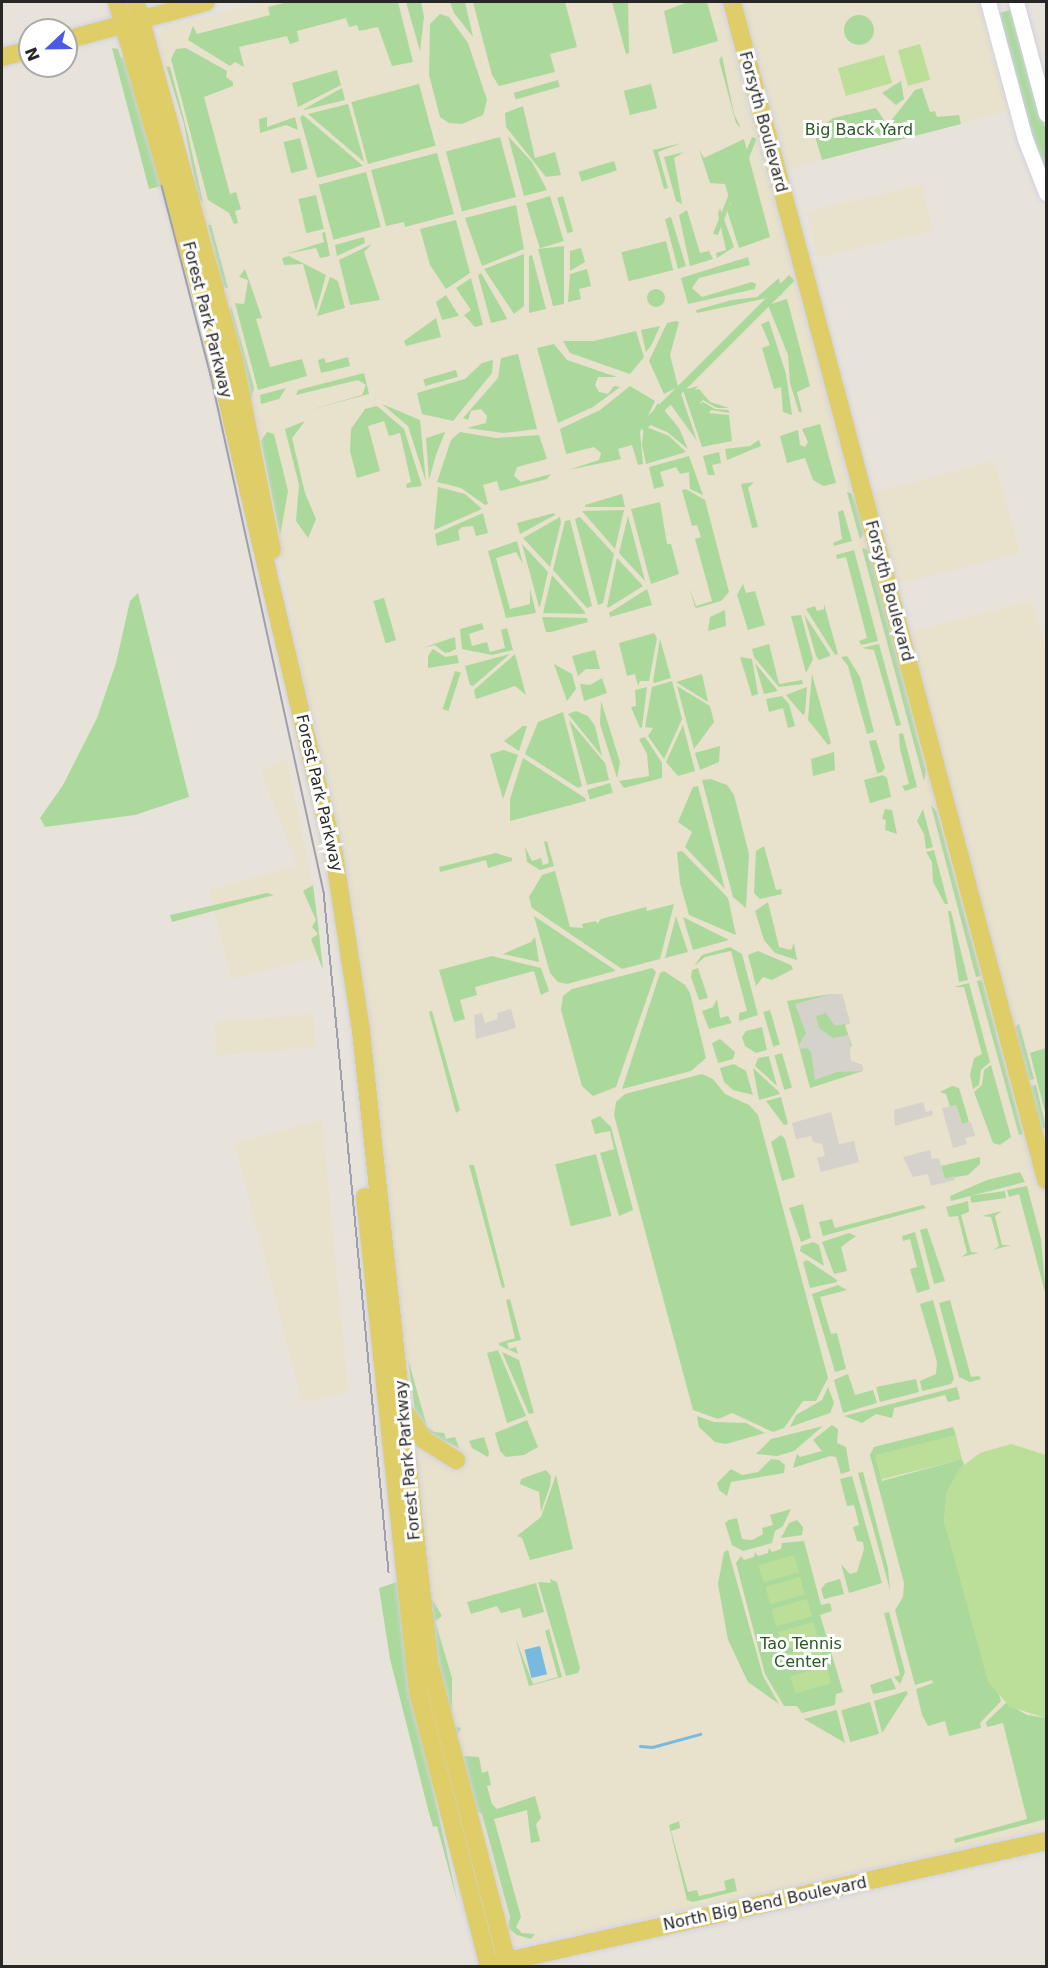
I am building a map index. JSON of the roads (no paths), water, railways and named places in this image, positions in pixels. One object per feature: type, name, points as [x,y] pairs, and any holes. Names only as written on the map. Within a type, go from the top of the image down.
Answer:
[{"type":"main road","name":"Forest Park Parkway","points":[[117,2],[133,21],[241,390],[263,495],[285,641],[332,844],[348,946],[404,1412],[429,1662],[495,1965]]},
{"type":"main road","name":"Forest Park Parkway","points":[[133,21],[136,2]]},
{"type":"main road","points":[[78,37],[206,2]]},
{"type":"main road","name":"Forsyth Boulevard","points":[[732,2],[1047,1180]]},
{"type":"main road","points":[[2,57],[18,53]]},
{"type":"main road","name":"Forest Park Parkway","points":[[348,946],[355,1096],[410,1642],[427,1735],[495,1965]]},
{"type":"main road","points":[[404,1412],[424,1440],[456,1460]]},
{"type":"main road","name":"North Big Bend Boulevard","points":[[495,1965],[1047,1841]]},
{"type":"street","points":[[988,2],[1025,139],[1047,193]]},
{"type":"street","points":[[1016,2],[1047,114]]},
{"type":"water","points":[[540,1646],[547,1674],[531,1678],[524,1650]]},
{"type":"waterway","points":[[640,1746],[652,1747],[700,1734]]},
{"type":"tram line","points":[[162,186],[211,375],[324,892],[389,1572]]},
{"type":"park label","name":"Big Back Yard","points":[[859,130]]},
{"type":"park label","name":"Tao Tennis Center","points":[[801,1653]]}]
